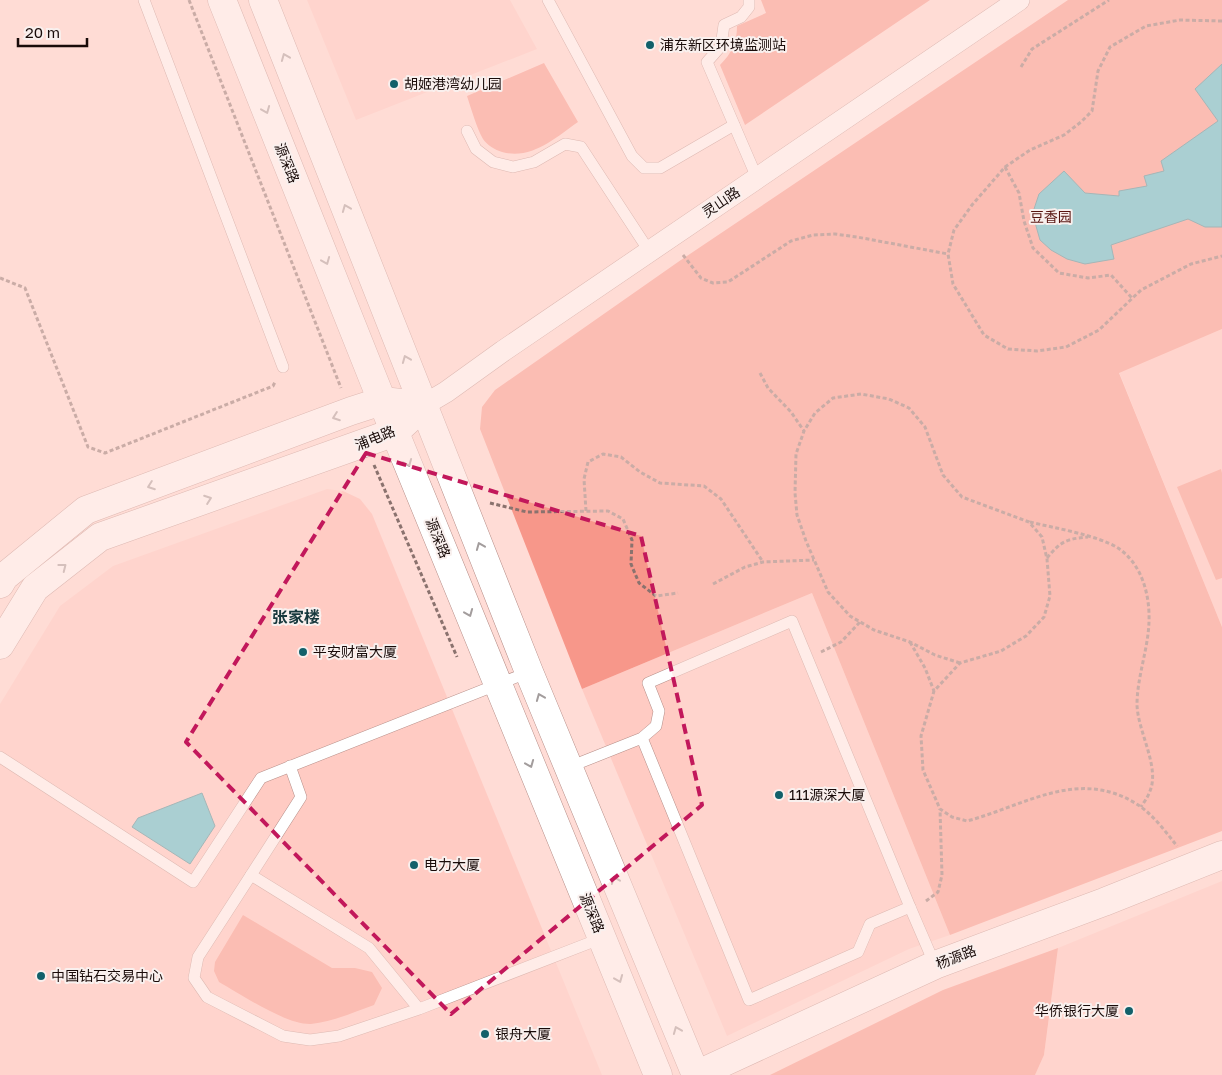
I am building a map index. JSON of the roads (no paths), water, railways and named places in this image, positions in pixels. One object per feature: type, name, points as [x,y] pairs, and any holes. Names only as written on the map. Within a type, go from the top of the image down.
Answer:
[{"type":"main road","name":"源深路","points":[[222,0],[382,402],[658,1075]]},
{"type":"main road","points":[[262,0],[529,672],[696,1075]]},
{"type":"main road","name":"浦电路","points":[[1,578],[86,510],[351,411],[382,402],[424,404]]},
{"type":"main road","name":"浦电路","points":[[0,645],[35,588],[100,537],[395,432],[424,404]]},
{"type":"main road","name":"杨源路","points":[[696,1075],[934,965],[1222,854]]},
{"type":"street","name":"灵山路","points":[[424,404],[446,392],[503,350],[1019,0]]},
{"type":"street","points":[[1,578],[35,588]]},
{"type":"lane","points":[[144,0],[283,367]]},
{"type":"lane","points":[[548,0],[632,156],[644,168],[660,168],[734,125]]},
{"type":"lane","points":[[749,0],[749,7],[741,16],[724,25],[721,46],[707,62],[757,178]]},
{"type":"lane","points":[[468,131],[476,149],[492,162],[513,167],[534,162],[565,144],[581,147],[650,251]]},
{"type":"lane","points":[[568,767],[642,738],[656,726],[659,710],[648,682],[792,621],[934,965]]},
{"type":"lane","points":[[0,757],[193,882],[261,778],[529,672]]},
{"type":"lane","points":[[642,738],[749,1000],[858,952],[870,924],[910,907]]},
{"type":"lane","points":[[290,766],[301,797],[198,957],[194,978],[207,997],[283,1036],[310,1040],[339,1036],[419,1009],[602,938]]},
{"type":"lane","points":[[251,875],[369,948],[419,1009]]},
{"type":"water","points":[[1222,64],[1222,227],[1205,227],[1188,219],[1111,245],[1114,259],[1085,264],[1067,259],[1051,250],[1040,240],[1034,209],[1039,194],[1064,171],[1085,193],[1119,196],[1119,191],[1147,186],[1144,176],[1164,171],[1161,161],[1218,121],[1195,89]]},
{"type":"water","points":[[202,793],[215,826],[190,864],[132,827],[138,818]]},
{"type":"place","name":"浦东新区环境监测站","points":[[650,45]]},
{"type":"place","name":"胡姬港湾幼儿园","points":[[394,84]]},
{"type":"place","name":"平安财富大厦","points":[[303,652]]},
{"type":"place","name":"111源深大厦","points":[[779,795]]},
{"type":"place","name":"电力大厦","points":[[414,865]]},
{"type":"place","name":"中国钻石交易中心","points":[[41,976]]},
{"type":"place","name":"华侨银行大厦","points":[[1129,1011]]},
{"type":"place","name":"银舟大厦","points":[[485,1034]]},
{"type":"district","name":"张家楼","points":[[296,617]]},
{"type":"park label","name":"豆香园","points":[[1051,217]]}]
